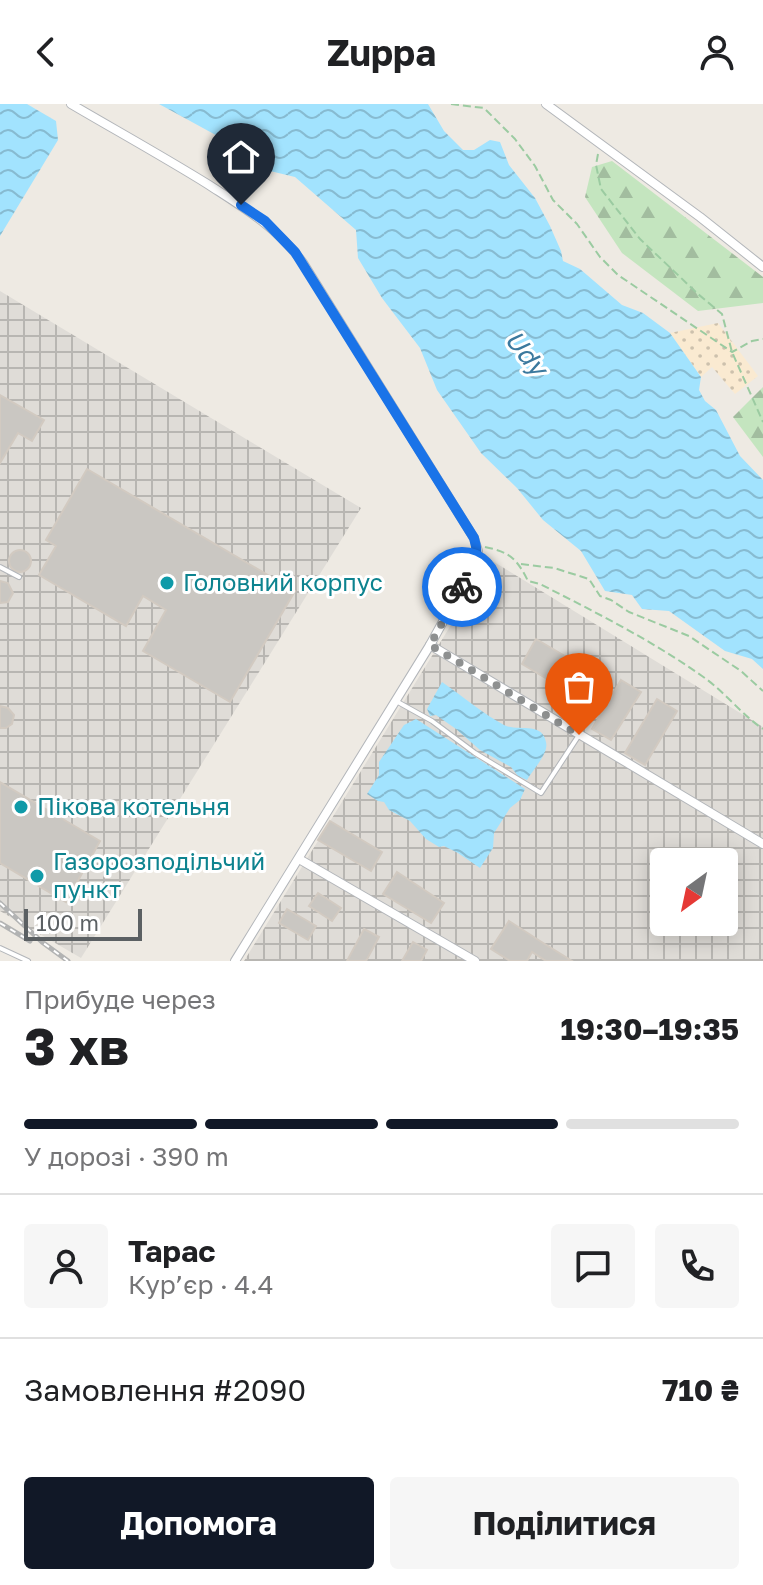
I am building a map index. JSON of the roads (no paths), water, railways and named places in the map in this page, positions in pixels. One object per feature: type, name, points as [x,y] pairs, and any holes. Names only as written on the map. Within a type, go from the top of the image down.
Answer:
[{"type":"street","points":[[71,104],[191,173],[253,213],[285,241],[303,263],[474,538],[478,551],[475,564],[430,645],[235,961]]},
{"type":"street","points":[[546,104],[763,267]]},
{"type":"street","points":[[430,645],[763,844]]},
{"type":"street","points":[[299,859],[475,961]]},
{"type":"lane","points":[[0,567],[19,577]]},
{"type":"lane","points":[[395,700],[541,793],[579,735]]},
{"type":"lane","points":[[0,948],[28,961]]},
{"type":"water","points":[[0,104],[27,104],[56,121],[58,140],[0,236]]},
{"type":"water","name":"Udy","points":[[159,104],[428,104],[444,131],[463,150],[474,150],[490,140],[500,142],[509,165],[535,198],[550,226],[563,261],[580,269],[622,305],[643,313],[670,333],[701,377],[699,390],[705,401],[716,410],[740,456],[763,480],[763,669],[752,659],[725,651],[669,611],[642,609],[632,595],[605,591],[581,551],[543,520],[517,488],[481,453],[437,390],[420,348],[382,298],[358,258],[356,230],[295,177],[270,171],[234,145]]},
{"type":"water","points":[[442,682],[504,725],[540,731],[546,742],[545,751],[527,780],[480,750],[436,715],[430,716],[427,709]]},
{"type":"water","points":[[416,719],[525,789],[494,833],[493,848],[480,868],[458,853],[426,839],[410,821],[367,794],[379,775],[379,762],[404,725]]},
{"type":"railway","points":[[0,903],[42,942],[68,961]]},
{"type":"railway","points":[[0,923],[30,941]]},
{"type":"place","name":"Головний корпус","points":[[167,583]]},
{"type":"place","name":"Пікова котельня","points":[[21,807]]},
{"type":"place","name":"Газорозподільчий пункт","points":[[37,876]]}]
